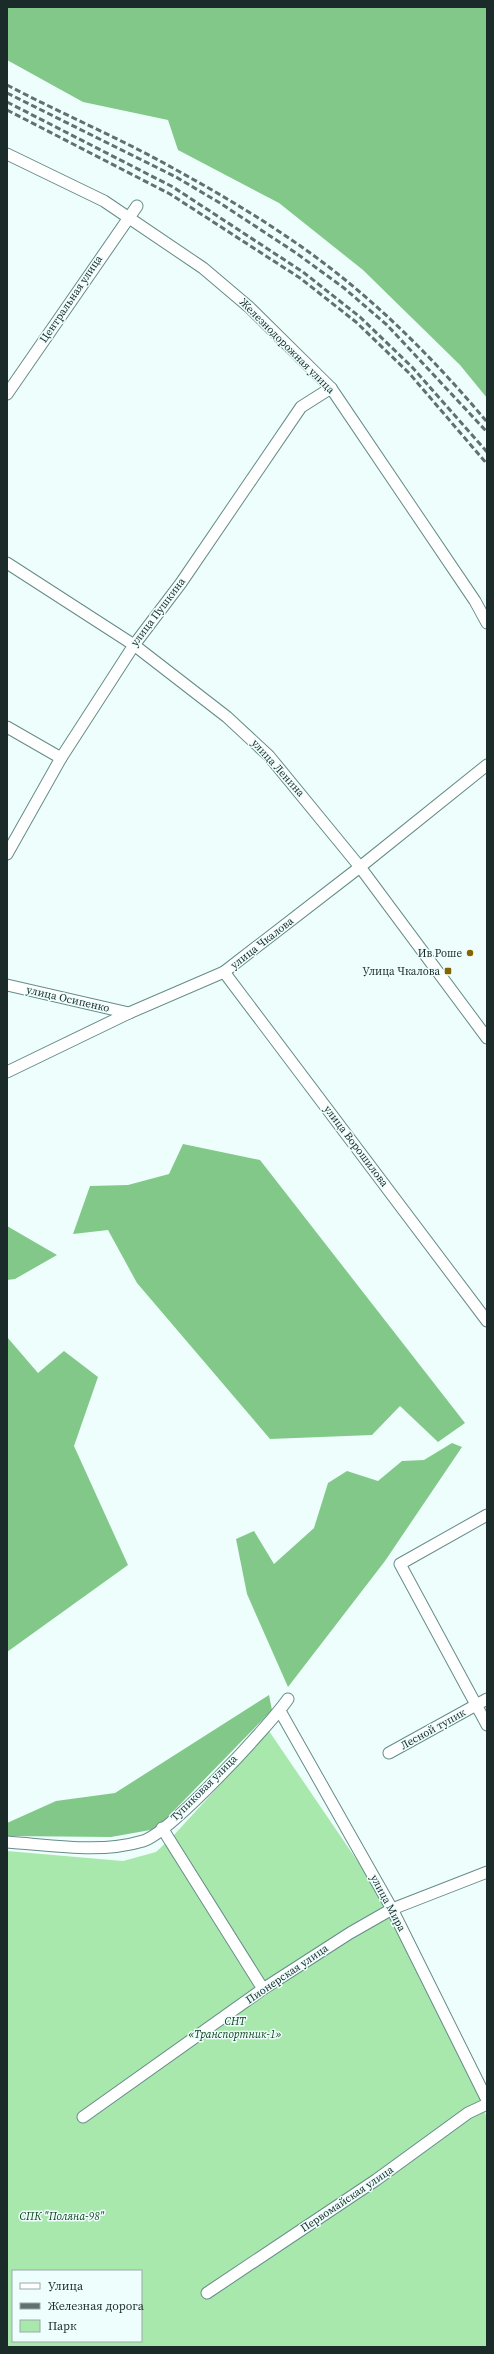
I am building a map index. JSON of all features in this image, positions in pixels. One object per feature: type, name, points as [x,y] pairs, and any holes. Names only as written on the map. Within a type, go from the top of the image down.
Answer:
[{"type":"street","name":"Железнодорожная улица","points":[[7,154],[104,201],[203,268],[249,307],[331,388],[475,601],[487,623]]},
{"type":"street","name":"Центральная улица","points":[[7,394],[136,206]]},
{"type":"street","name":"улица Пушкина","points":[[7,854],[61,758],[134,645],[180,583],[301,407],[331,388]]},
{"type":"street","name":"улица Ленина","points":[[7,563],[134,645],[227,717],[269,756],[360,867],[487,1038]]},
{"type":"street","points":[[7,727],[61,758]]},
{"type":"street","name":"улица Чкалова","points":[[7,1072],[129,1013],[224,972],[360,867],[487,765]]},
{"type":"street","name":"улица Ворошилова","points":[[224,972],[487,1321]]},
{"type":"street","name":"улица Осипенко","points":[[7,985],[129,1013]]},
{"type":"street","points":[[487,1515],[400,1564],[487,1725]]},
{"type":"street","name":"Лесной тупик","points":[[389,1753],[487,1699]]},
{"type":"street","name":"Тупиковая улица","points":[[7,1842],[98,1848],[145,1841],[192,1803],[280,1711],[288,1700]]},
{"type":"street","name":"улица Мира","points":[[280,1711],[392,1909],[487,2100]]},
{"type":"street","points":[[162,1828],[263,1989]]},
{"type":"street","name":"Пионерская улица","points":[[84,2117],[263,1989],[350,1932],[392,1909],[487,1872]]},
{"type":"street","name":"Первомайская улица","points":[[207,2293],[376,2180],[468,2112],[487,2104]]},
{"type":"green space","points":[[7,7],[487,7],[487,398],[460,365],[363,270],[279,203],[178,150],[168,120],[83,102],[7,60]]},
{"type":"green space","points":[[183,1144],[260,1160],[465,1423],[438,1442],[400,1406],[372,1435],[270,1439],[137,1283],[108,1230],[73,1234],[90,1186],[128,1185],[169,1174]]},
{"type":"green space","points":[[7,1226],[57,1255],[15,1279],[7,1280]]},
{"type":"green space","points":[[7,1337],[38,1373],[64,1351],[98,1377],[74,1446],[128,1565],[7,1652]]},
{"type":"green space","points":[[452,1443],[462,1447],[385,1561],[288,1687],[247,1594],[236,1539],[254,1531],[274,1564],[314,1528],[328,1483],[347,1471],[378,1481],[402,1461],[424,1460]]},
{"type":"green space","points":[[269,1695],[272,1710],[156,1829],[111,1837],[7,1836],[7,1823],[56,1801],[115,1793]]},
{"type":"green space","name":"СНТ «Транспортник-1»","points":[[269,1731],[388,1906],[483,2104],[487,2120],[487,2347],[7,2347],[7,1851],[123,1861],[156,1852],[174,1835]]},
{"type":"railway","points":[[7,85],[137,149],[180,172],[224,197],[288,237],[329,267],[386,315],[455,385],[487,422]]},
{"type":"railway","points":[[7,93],[176,177],[220,203],[296,253],[344,288],[387,325],[487,432]]},
{"type":"railway","points":[[7,102],[173,187],[303,272],[360,317],[412,367],[487,452]]},
{"type":"railway","points":[[7,110],[170,194],[300,278],[356,322],[409,373],[487,464]]},
{"type":"place","name":"Ив Роше","points":[[470,953]]},
{"type":"place","name":"Улица Чкалова","points":[[448,971]]},
{"type":"park label","name":"СПК \"Поляна-98\"","points":[[62,2216]]}]
